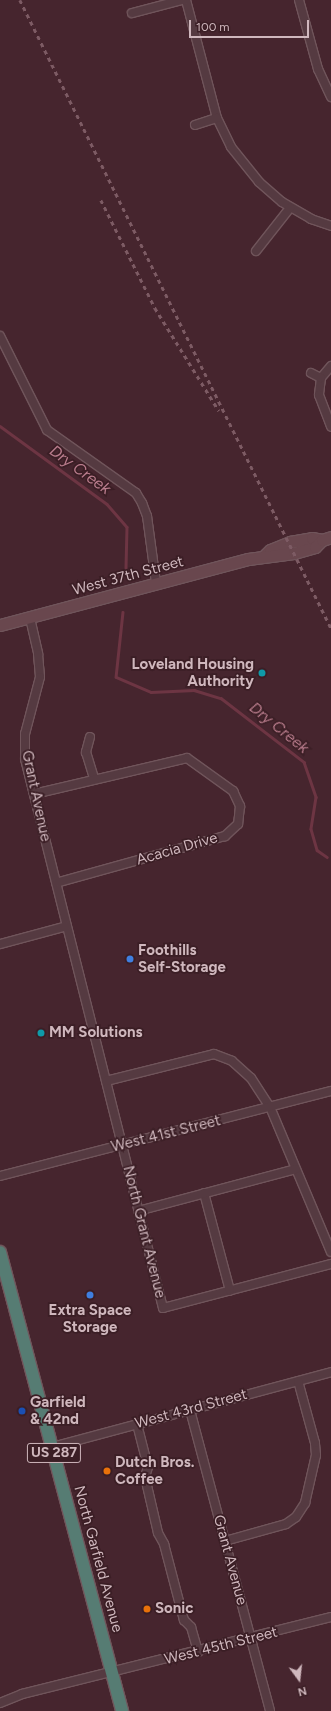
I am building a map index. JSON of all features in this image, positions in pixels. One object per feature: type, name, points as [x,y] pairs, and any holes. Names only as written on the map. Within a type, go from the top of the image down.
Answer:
[{"type":"highway","name":"North Garfield Avenue","points":[[1,1257],[122,1711]]},
{"type":"street","points":[[132,14],[182,0]]},
{"type":"street","points":[[186,0],[217,118],[231,147],[264,187],[290,208],[331,226]]},
{"type":"street","points":[[299,0],[318,70],[331,97]]},
{"type":"street","points":[[195,126],[217,118]]},
{"type":"street","points":[[256,251],[290,208]]},
{"type":"street","points":[[0,336],[47,430],[136,493],[147,516],[156,584]]},
{"type":"street","points":[[331,366],[320,378],[320,401],[331,427]]},
{"type":"street","points":[[312,373],[320,378]]},
{"type":"street","name":"West 37th Street","points":[[0,625],[265,556],[270,550],[290,542],[312,538],[326,539]]},
{"type":"street","name":"Grant Avenue","points":[[30,618],[38,654],[40,677],[24,747],[34,794],[67,926]]},
{"type":"street","points":[[90,737],[86,752],[94,779]]},
{"type":"street","name":"Acacia Drive","points":[[34,794],[187,758],[233,791],[240,806],[240,819],[230,833],[219,838],[56,883]]},
{"type":"street","points":[[0,944],[67,926]]},
{"type":"street","name":"North Grant Avenue","points":[[67,926],[163,1308],[331,1264]]},
{"type":"street","points":[[106,1081],[214,1054],[232,1061],[251,1078],[270,1107],[331,1252]]},
{"type":"street","name":"West 41st Street","points":[[0,1176],[331,1091]]},
{"type":"street","points":[[138,1211],[296,1169]]},
{"type":"street","points":[[204,1193],[230,1291]]},
{"type":"street","name":"West 43rd Street","points":[[52,1447],[331,1372]]},
{"type":"street","points":[[225,1541],[286,1524],[296,1517],[305,1503],[316,1455],[315,1443],[298,1381]]},
{"type":"street","name":"Grant Avenue","points":[[190,1410],[270,1711]]},
{"type":"street","points":[[137,1424],[148,1467],[145,1477],[158,1533],[164,1544],[184,1620],[191,1627],[198,1652]]},
{"type":"street","name":"West 45th Street","points":[[0,1703],[22,1694],[198,1652],[331,1617]]},
{"type":"waterway","name":"Dry Creek","points":[[0,426],[107,504],[127,527],[126,569]]},
{"type":"waterway","name":"Dry Creek","points":[[123,612],[116,677],[151,692],[194,690],[221,698],[304,762],[316,797],[311,829],[317,850],[327,857]]},
{"type":"railway","points":[[20,0],[331,628]]},
{"type":"railway","points":[[101,200],[155,308],[219,411]]},
{"type":"place","name":"Loveland Housing Authority","points":[[262,673]]},
{"type":"place","name":"Foothills Self-Storage","points":[[130,959]]},
{"type":"place","name":"MM Solutions","points":[[41,1033]]},
{"type":"place","name":"Extra Space Storage","points":[[90,1295]]},
{"type":"place","name":"Garfield & 42nd","points":[[22,1411]]},
{"type":"place","name":"Dutch Bros. Coffee","points":[[107,1471]]},
{"type":"place","name":"Sonic","points":[[147,1609]]}]
